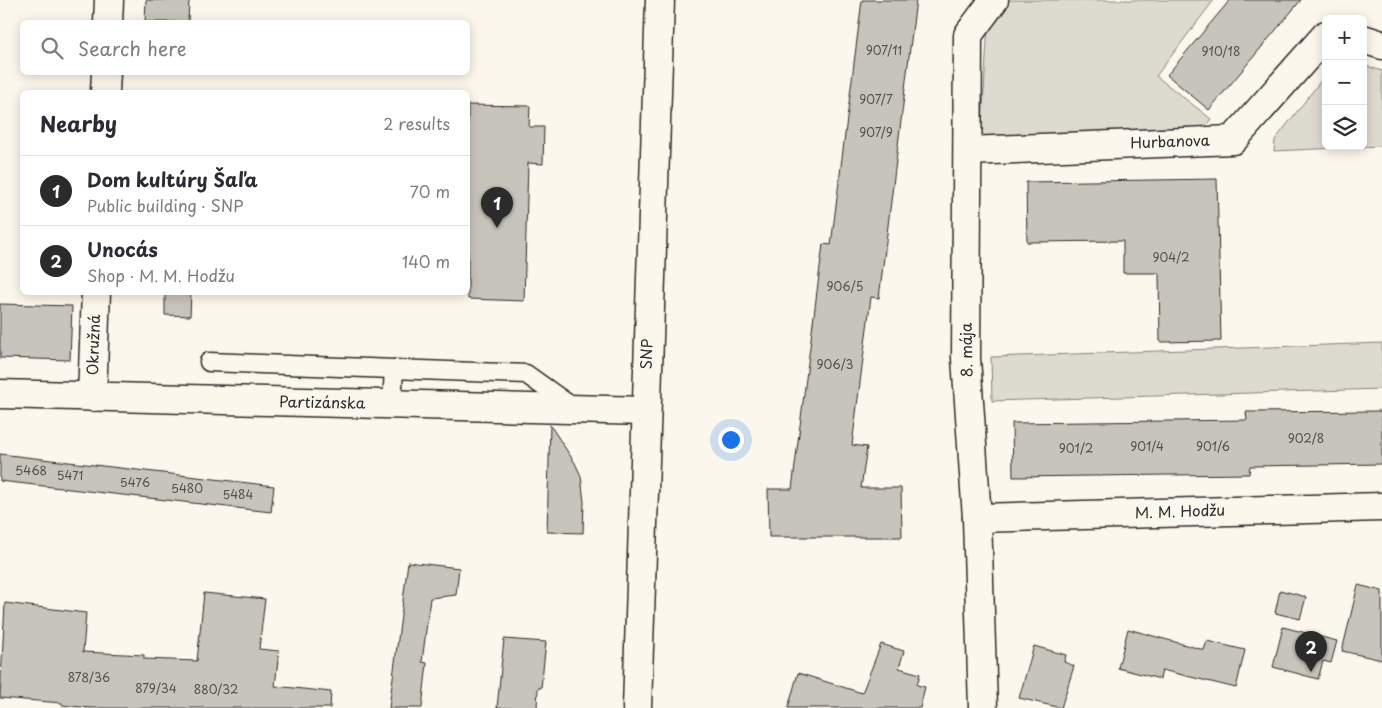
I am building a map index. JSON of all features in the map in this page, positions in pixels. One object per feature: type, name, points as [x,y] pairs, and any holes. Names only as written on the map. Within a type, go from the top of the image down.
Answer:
[{"type":"street","points":[[108,20],[109,0]]},
{"type":"street","name":"SNP","points":[[637,708],[645,411],[660,0]]},
{"type":"street","name":"8. mája","points":[[983,708],[977,518],[966,358],[968,35],[994,0]]},
{"type":"street","name":"Hurbanova","points":[[968,151],[1233,140],[1322,40]]},
{"type":"street","points":[[1367,40],[1382,45]]},
{"type":"street","points":[[105,90],[106,75]]},
{"type":"street","name":"Okružná","points":[[92,397],[96,295]]},
{"type":"street","name":"Partizánska","points":[[0,394],[645,411]]},
{"type":"street","name":"M. M. Hodžu","points":[[977,518],[1382,507]]},
{"type":"lane","points":[[209,362],[526,374],[576,409]]},
{"type":"lane","points":[[392,404],[394,369]]},
{"type":"shaded area","points":[[1008,0],[1214,0],[1156,76],[1211,119],[1202,131],[981,143],[988,23]]},
{"type":"shaded area","points":[[1367,66],[1382,71],[1382,146],[1367,147]]},
{"type":"shaded area","points":[[1322,79],[1322,149],[1274,151],[1275,140]]},
{"type":"shaded area","points":[[1382,343],[1382,389],[992,401],[991,357]]},
{"type":"building","points":[[146,0],[189,0],[188,20],[145,20]]},
{"type":"building","points":[[862,0],[916,0],[879,298],[871,297],[852,445],[867,447],[861,488],[901,488],[902,537],[769,537],[768,489],[792,489],[823,244],[831,245]]},
{"type":"building","points":[[1230,0],[1301,0],[1209,110],[1167,75]]},
{"type":"building","points":[[470,105],[530,106],[529,127],[544,127],[543,164],[528,163],[524,301],[468,299],[468,295],[470,295]]},
{"type":"building","points":[[1217,179],[1221,341],[1160,342],[1159,273],[1123,273],[1123,241],[1027,242],[1026,182]]},
{"type":"building","points":[[165,295],[191,295],[190,316],[165,315]]},
{"type":"building","points":[[0,304],[72,306],[70,360],[0,358]]},
{"type":"building","points":[[1382,411],[1382,464],[1250,466],[1249,474],[1013,477],[1012,423],[1247,420],[1246,412]]},
{"type":"building","points":[[550,425],[575,463],[581,476],[584,502],[583,533],[547,532]]},
{"type":"building","points":[[0,454],[274,486],[271,512],[0,481]]},
{"type":"building","points":[[408,562],[459,568],[456,595],[430,598],[422,662],[427,663],[422,708],[389,708]]},
{"type":"building","points":[[1358,585],[1382,591],[1382,660],[1342,651]]},
{"type":"building","points":[[1280,590],[1306,597],[1300,619],[1275,613]]},
{"type":"building","points":[[204,593],[265,599],[259,649],[279,651],[275,686],[331,692],[330,708],[90,708],[62,705],[62,703],[0,698],[5,603],[86,613],[83,652],[144,655],[144,659],[197,661]]},
{"type":"building","points":[[1283,627],[1337,641],[1331,663],[1323,661],[1318,679],[1273,667]]},
{"type":"building","points":[[1128,629],[1204,650],[1207,641],[1245,650],[1236,688],[1162,670],[1160,679],[1118,668]]},
{"type":"building","points":[[504,639],[546,642],[541,688],[538,688],[537,708],[497,708]]},
{"type":"building","points":[[881,644],[904,651],[899,668],[920,674],[917,685],[925,687],[920,708],[788,708],[798,673],[862,693]]},
{"type":"building","points":[[1034,646],[1066,655],[1064,662],[1074,666],[1061,708],[1019,698]]},
{"type":"place","name":"Dom kultúry Šaľa","points":[[497,228]]},
{"type":"place","name":"Unocás","points":[[1311,672]]}]
